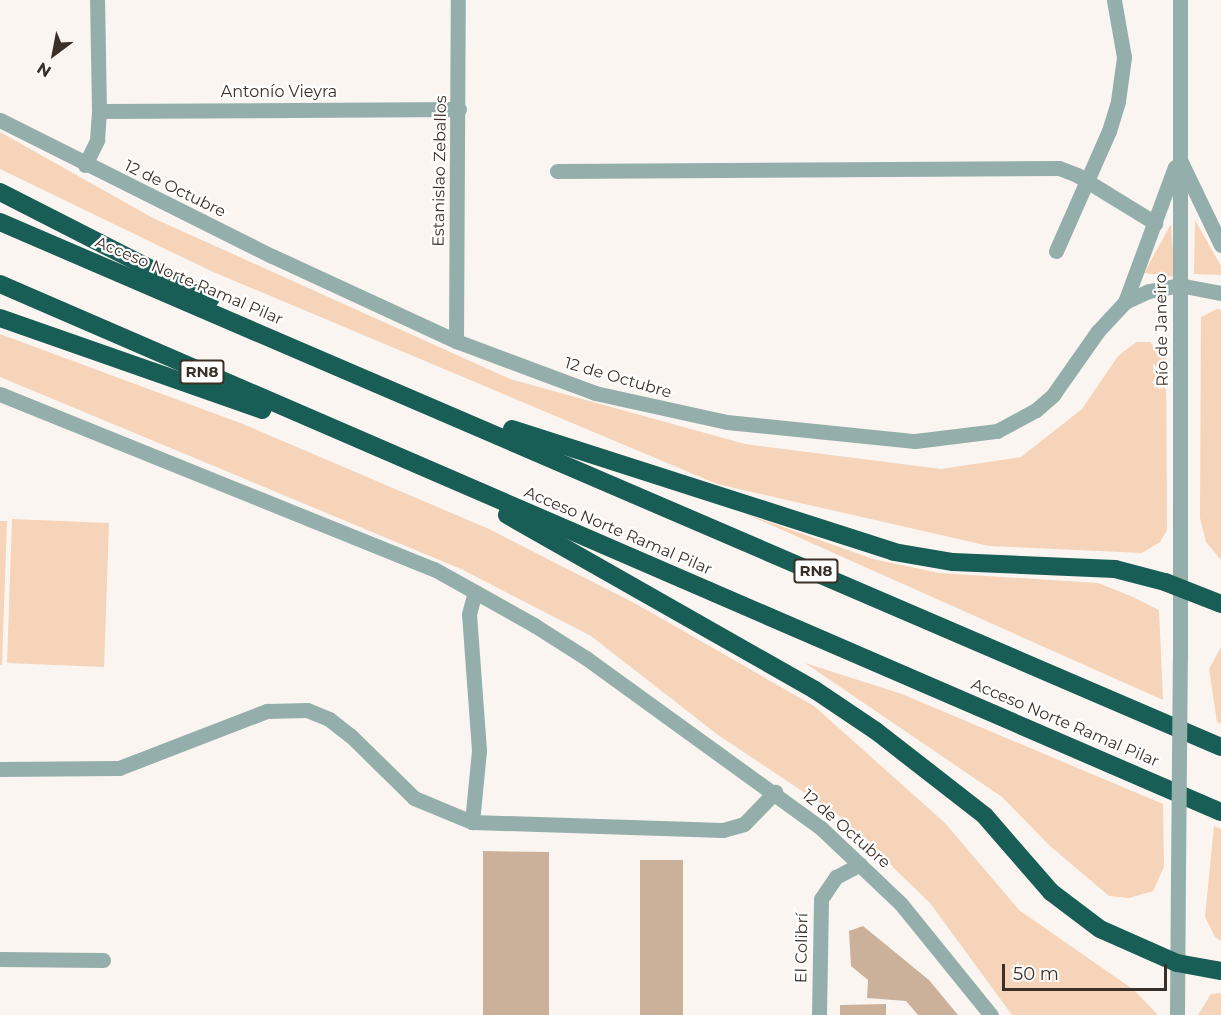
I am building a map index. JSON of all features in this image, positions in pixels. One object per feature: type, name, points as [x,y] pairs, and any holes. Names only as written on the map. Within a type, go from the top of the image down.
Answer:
[{"type":"highway","points":[[0,192],[345,368]]},
{"type":"highway","name":"Acceso Norte Ramal Pilar","points":[[0,222],[345,368],[1221,747]]},
{"type":"highway","name":"Acceso Norte Ramal Pilar","points":[[0,284],[1221,812]]},
{"type":"highway","points":[[0,318],[404,459]]},
{"type":"highway","points":[[411,397],[894,552],[953,562],[1102,567],[1180,587],[1221,604]]},
{"type":"highway","points":[[427,470],[815,690],[955,790],[985,816],[1036,877],[1071,910],[1119,940],[1177,963],[1221,971]]},
{"type":"street","points":[[85,165],[97,140],[99,111],[97,0]]},
{"type":"street","name":"Estanislao Zeballos","points":[[456,341],[458,0]]},
{"type":"street","points":[[1056,251],[1109,131],[1120,93],[1124,57],[1114,0]]},
{"type":"street","name":"Río de Janeiro","points":[[1177,1015],[1180,660],[1178,157],[1180,0]]},
{"type":"street","name":"Antonío Vieyra","points":[[99,111],[459,109]]},
{"type":"street","name":"12 de Octubre","points":[[0,120],[85,165],[456,341],[595,393],[654,409],[738,423],[882,438],[943,440],[997,431],[1036,410],[1068,376],[1098,331],[1125,302],[1149,291],[1179,285],[1221,293]]},
{"type":"street","points":[[1125,302],[1178,157]]},
{"type":"street","points":[[1178,157],[1221,245]]},
{"type":"street","points":[[557,171],[1059,168],[1087,182],[1155,224]]},
{"type":"street","name":"12 de Octubre","points":[[0,394],[434,569],[586,657],[775,792],[860,864],[901,904],[991,1015]]},
{"type":"street","points":[[472,822],[479,750],[469,614],[475,592]]},
{"type":"street","points":[[0,769],[119,768],[267,711],[307,710],[329,719],[351,736],[414,798],[472,822],[723,830],[744,824],[775,792]]},
{"type":"street","name":"El Colibrí","points":[[819,1015],[821,899],[836,877],[860,864]]},
{"type":"street","points":[[0,959],[103,960]]},
{"type":"shaded area","points":[[0,132],[153,218],[510,379],[745,444],[941,469],[1021,457],[1082,409],[1118,356],[1136,342],[1150,342],[1166,359],[1167,530],[1160,542],[1142,553],[989,546],[717,484],[211,271],[0,169]]},
{"type":"shaded area","points":[[1195,220],[1221,266],[1221,275],[1194,274]]},
{"type":"shaded area","points":[[1171,224],[1175,277],[1144,273]]},
{"type":"shaded area","points":[[1217,309],[1221,310],[1221,560],[1206,542],[1200,518],[1201,317]]},
{"type":"shaded area","points":[[0,334],[243,424],[489,529],[636,604],[814,706],[945,823],[1019,910],[1134,990],[1158,1015],[1012,1015],[930,903],[841,817],[718,735],[591,636],[461,569],[0,377]]},
{"type":"shaded area","points":[[744,513],[873,559],[939,573],[1098,583],[1133,597],[1159,610],[1163,700]]},
{"type":"shaded area","points":[[12,519],[109,523],[104,667],[7,663]]},
{"type":"shaded area","points":[[0,521],[7,521],[2,665],[0,665]]},
{"type":"shaded area","points":[[1221,647],[1221,724],[1217,722],[1209,669]]},
{"type":"shaded area","points":[[805,663],[902,694],[1163,804],[1164,867],[1153,891],[1129,898],[1109,896],[1050,846],[1002,797]]},
{"type":"shaded area","points":[[1214,826],[1221,829],[1221,941],[1215,937],[1205,917]]},
{"type":"shaded area","points":[[1221,993],[1221,1015],[1198,1015],[1211,994]]},
{"type":"building","points":[[483,851],[549,852],[549,1015],[483,1015]]},
{"type":"building","points":[[640,860],[683,860],[683,1015],[640,1015]]},
{"type":"building","points":[[863,926],[929,980],[958,1015],[918,1015],[906,1001],[867,998],[868,980],[851,966],[849,931]]},
{"type":"building","points":[[886,1004],[886,1015],[840,1015],[840,1005]]}]
